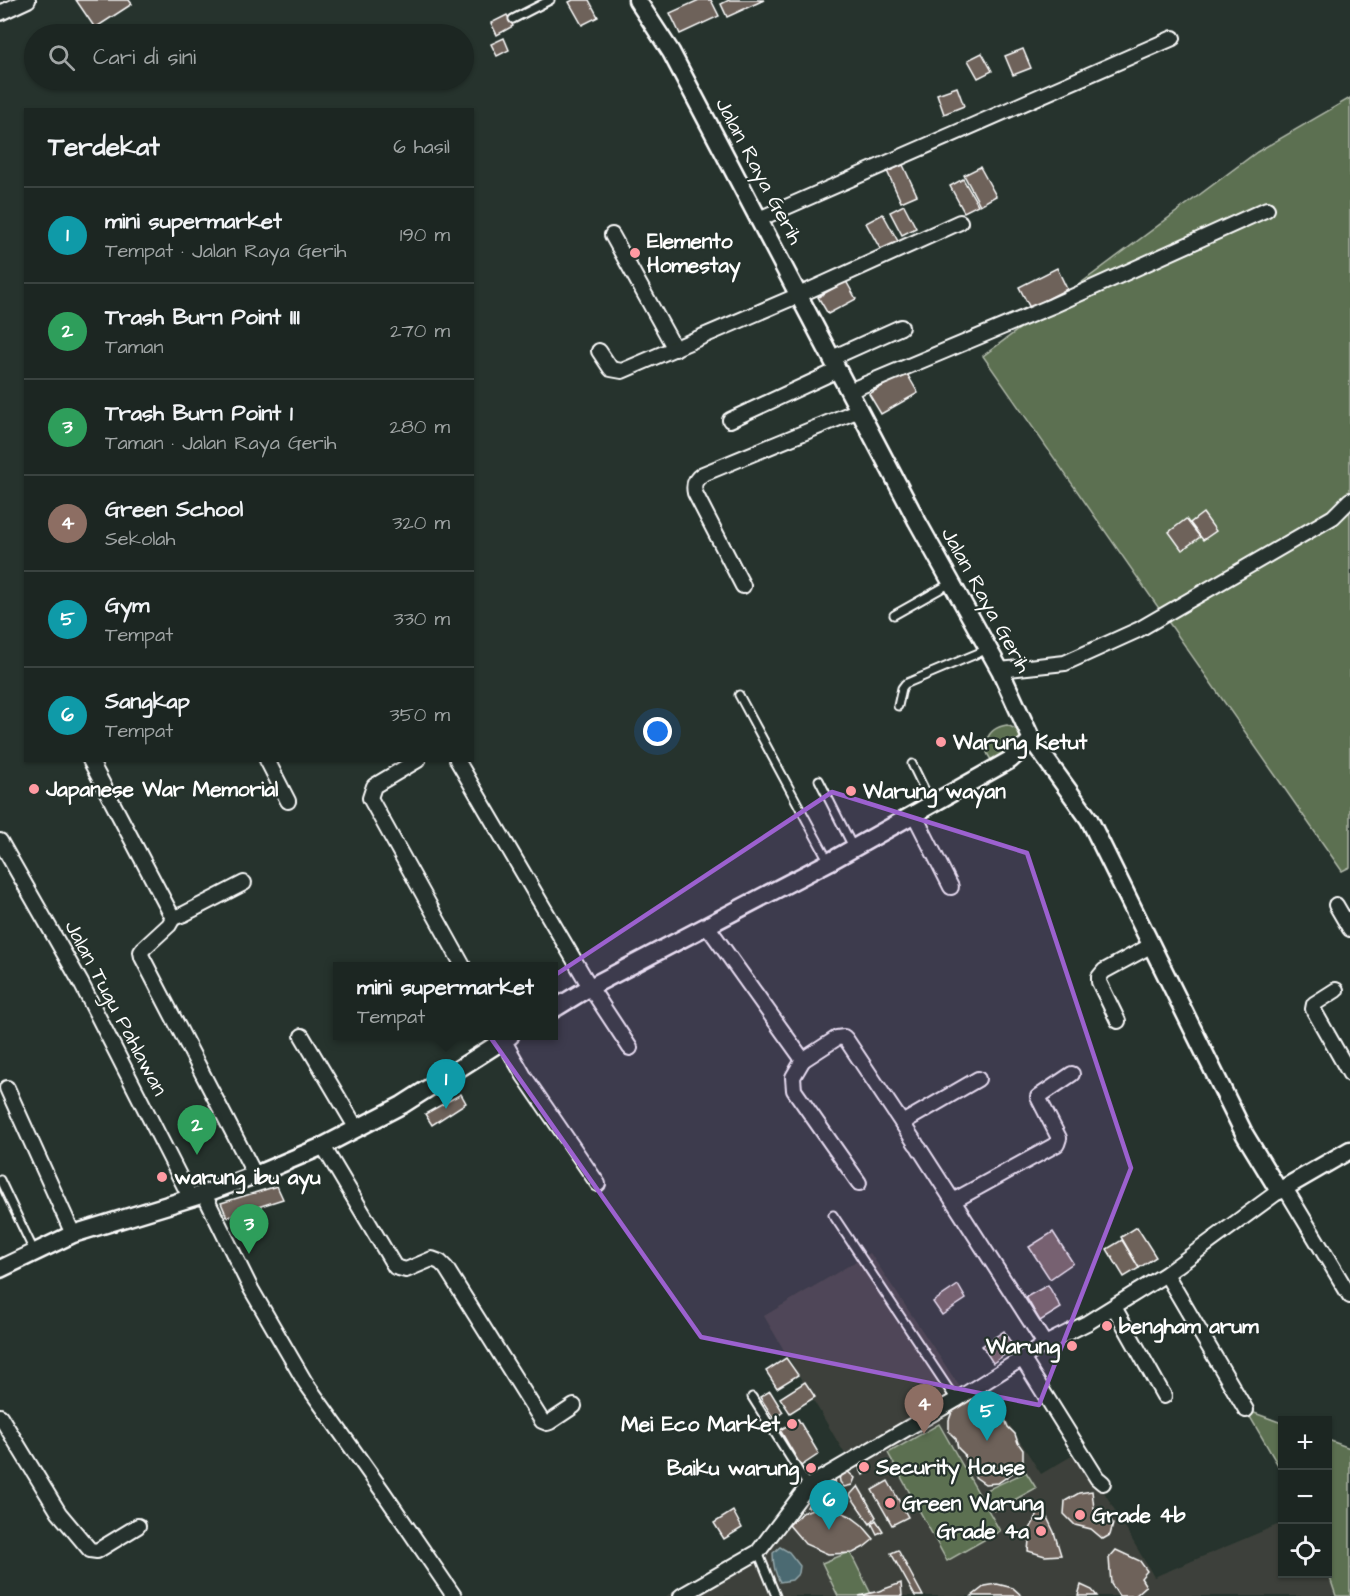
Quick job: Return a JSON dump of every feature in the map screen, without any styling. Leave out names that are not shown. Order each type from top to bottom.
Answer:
[{"type":"street","points":[[0,13],[28,0]]},
{"type":"street","name":"Jalan Raya Gerih","points":[[637,0],[670,52],[951,583],[1000,670],[1032,740],[1089,819],[1245,1135],[1282,1190]]},
{"type":"street","points":[[759,219],[1173,38]]},
{"type":"street","points":[[849,391],[1052,306],[1267,209]]},
{"type":"street","points":[[599,351],[611,369],[622,371],[799,295],[960,222]]},
{"type":"street","points":[[612,235],[675,349]]},
{"type":"street","points":[[730,420],[901,327]]},
{"type":"street","points":[[743,586],[695,494],[693,486],[695,481],[703,474],[859,410]]},
{"type":"street","points":[[1000,670],[1065,663],[1138,630],[1333,517],[1350,500]]},
{"type":"street","points":[[558,1007],[590,987],[708,927],[932,804],[1010,760],[1032,740]]},
{"type":"street","points":[[91,762],[173,918]]},
{"type":"street","points":[[268,762],[288,801]]},
{"type":"street","points":[[415,762],[374,786],[370,798],[461,962]]},
{"type":"street","points":[[458,762],[590,987],[630,1048]]},
{"type":"street","points":[[914,814],[951,887]]},
{"type":"street","name":"Jalan Tugu Pahlawan","points":[[0,841],[81,983],[197,1196],[304,1382],[454,1596]]},
{"type":"street","points":[[244,883],[173,918],[169,925],[141,952],[255,1175]]},
{"type":"street","points":[[1336,904],[1350,929]]},
{"type":"street","points":[[708,927],[803,1060]]},
{"type":"street","points":[[1118,1021],[1099,982],[1099,976],[1152,945]]},
{"type":"street","points":[[1336,990],[1313,1006],[1350,1074]]},
{"type":"street","points":[[302,1036],[357,1129]]},
{"type":"street","points":[[859,1183],[794,1090],[793,1077],[803,1060],[837,1038],[844,1037],[849,1041],[918,1146],[1045,1344]]},
{"type":"street","points":[[0,1269],[73,1234],[197,1196],[255,1175],[323,1146],[402,1105],[500,1040]]},
{"type":"street","points":[[506,1040],[524,1076],[598,1184]]},
{"type":"street","points":[[953,1201],[1057,1144],[1059,1138],[1038,1097],[1072,1074]]},
{"type":"street","points":[[902,1123],[978,1079]]},
{"type":"street","points":[[7,1088],[73,1234]]},
{"type":"street","points":[[323,1146],[395,1267],[406,1270],[432,1259],[440,1262],[446,1268],[542,1421],[550,1422],[574,1406]]},
{"type":"street","points":[[681,1596],[758,1552],[808,1486],[956,1400],[1045,1344],[1114,1307],[1166,1274],[1282,1190],[1350,1150]]},
{"type":"street","points":[[1282,1190],[1350,1296]]},
{"type":"street","points":[[1166,1274],[1246,1410]]},
{"type":"street","points":[[1114,1307],[1164,1396]]},
{"type":"street","points":[[1022,1358],[1097,1478],[1103,1483]]},
{"type":"street","points":[[0,1416],[59,1513],[90,1550],[97,1551],[138,1526]]},
{"type":"lane","points":[[513,19],[550,0]]},
{"type":"lane","points":[[894,615],[951,583]]},
{"type":"lane","points":[[898,706],[904,684],[988,649]]},
{"type":"lane","points":[[739,695],[829,861]]},
{"type":"lane","points":[[912,765],[932,804]]},
{"type":"lane","points":[[819,780],[853,848]]},
{"type":"lane","points":[[0,1180],[34,1252]]},
{"type":"lane","points":[[832,1215],[956,1400]]},
{"type":"lane","points":[[752,1397],[808,1486]]},
{"type":"lane","points":[[758,1552],[776,1596]]},
{"type":"highlighted area","points":[[832,792],[1027,853],[1131,1168],[1039,1405],[701,1337],[481,1024]]},
{"type":"shaded area","points":[[870,1253],[966,1396],[984,1385],[1041,1474],[1080,1451],[1154,1577],[1278,1525],[1278,1578],[1330,1578],[1336,1596],[666,1596],[754,1546],[804,1479],[846,1456],[764,1316]]},
{"type":"green space","points":[[1350,98],[1350,867],[1342,871],[983,356],[1257,152]]},
{"type":"green space","points":[[1007,725],[1020,731],[1026,743],[994,763],[987,751],[987,740],[994,730]]},
{"type":"green space","points":[[1246,1410],[1278,1422],[1278,1465]]},
{"type":"green space","points":[[939,1424],[1000,1531],[947,1561],[888,1453]]},
{"type":"green space","points":[[1332,1441],[1350,1448],[1350,1596],[1336,1596],[1330,1578],[1332,1578]]},
{"type":"green space","points":[[1026,1472],[1036,1488],[994,1511],[984,1491]]},
{"type":"green space","points":[[850,1552],[871,1594],[867,1596],[838,1596],[822,1563]]},
{"type":"water","points":[[780,1547],[789,1552],[800,1566],[799,1573],[792,1580],[780,1582],[777,1576],[773,1553]]},
{"type":"building","points":[[76,0],[129,0],[132,4],[101,24],[92,24]]},
{"type":"building","points":[[589,0],[598,17],[582,25],[569,2]]},
{"type":"building","points":[[699,0],[711,0],[719,16],[680,34],[670,13]]},
{"type":"building","points":[[729,0],[764,0],[727,17],[721,4]]},
{"type":"building","points":[[507,15],[513,26],[497,35],[491,23]]},
{"type":"building","points":[[504,38],[509,50],[497,56],[491,44]]},
{"type":"building","points":[[1023,49],[1031,68],[1013,75],[1005,56]]},
{"type":"building","points":[[982,53],[992,71],[978,78],[968,60]]},
{"type":"building","points":[[957,87],[964,106],[944,114],[937,94]]},
{"type":"building","points":[[903,165],[917,195],[901,202],[887,171]]},
{"type":"building","points":[[980,167],[996,196],[980,205],[964,175]]},
{"type":"building","points":[[963,179],[978,205],[964,212],[950,186]]},
{"type":"building","points":[[904,205],[916,228],[902,235],[890,212]]},
{"type":"building","points":[[883,214],[900,245],[883,254],[866,223]]},
{"type":"building","points":[[1057,268],[1067,289],[1030,308],[1019,287]]},
{"type":"building","points":[[846,281],[856,299],[828,314],[818,297]]},
{"type":"building","points":[[906,372],[918,393],[881,414],[869,394]]},
{"type":"building","points":[[1203,513],[1216,531],[1203,540],[1190,523]]},
{"type":"building","points":[[1186,519],[1200,537],[1182,550],[1169,532]]},
{"type":"building","points":[[461,1094],[466,1103],[432,1125],[425,1114]]},
{"type":"building","points":[[277,1186],[283,1199],[227,1217],[221,1203]]},
{"type":"building","points":[[1137,1227],[1156,1257],[1139,1268],[1121,1237]]},
{"type":"building","points":[[1053,1232],[1073,1263],[1050,1279],[1029,1247]]},
{"type":"building","points":[[1122,1240],[1139,1268],[1124,1277],[1107,1249]]},
{"type":"building","points":[[958,1285],[966,1299],[942,1315],[933,1302]]},
{"type":"building","points":[[1048,1285],[1061,1308],[1040,1321],[1026,1297]]},
{"type":"building","points":[[1004,1331],[1014,1348],[993,1363],[982,1346]]},
{"type":"building","points":[[786,1358],[798,1375],[777,1388],[766,1371]]},
{"type":"building","points":[[805,1382],[815,1397],[790,1413],[780,1398]]},
{"type":"building","points":[[770,1391],[783,1412],[774,1419],[760,1397]]},
{"type":"building","points":[[974,1398],[984,1398],[995,1405],[1023,1450],[1023,1461],[1017,1470],[998,1483],[985,1484],[975,1477],[964,1454],[958,1448],[956,1439],[949,1432],[949,1420],[953,1409]]},
{"type":"building","points":[[798,1419],[819,1454],[801,1466],[780,1430]]},
{"type":"building","name":"Security House","points":[[866,1458],[872,1470],[863,1475],[857,1463]]},
{"type":"building","points":[[847,1471],[855,1478],[852,1485],[844,1487],[839,1475]]},
{"type":"building","points":[[835,1477],[832,1503],[824,1508],[807,1507],[816,1489]]},
{"type":"building","name":"Green Warung","points":[[888,1481],[908,1517],[892,1525],[872,1490]]},
{"type":"building","points":[[858,1486],[876,1517],[870,1524],[850,1495]]},
{"type":"building","name":"Grade 4b","points":[[1092,1491],[1095,1517],[1109,1516],[1113,1524],[1110,1535],[1103,1539],[1091,1529],[1075,1525],[1064,1514],[1065,1501],[1079,1493]]},
{"type":"building","name":"Grade 4a","points":[[1042,1507],[1054,1532],[1061,1555],[1045,1556],[1028,1551],[1030,1529]]},
{"type":"building","points":[[815,1508],[832,1508],[850,1516],[862,1525],[874,1539],[853,1553],[828,1554],[805,1544],[789,1525],[802,1513]]},
{"type":"building","points":[[733,1511],[742,1528],[724,1539],[714,1523]]},
{"type":"building","points":[[876,1520],[883,1531],[877,1534],[872,1524]]},
{"type":"building","points":[[898,1550],[923,1596],[915,1596],[891,1553]]},
{"type":"building","points":[[1116,1550],[1140,1561],[1147,1571],[1141,1578],[1146,1586],[1135,1596],[1119,1596],[1111,1584],[1109,1558]]},
{"type":"building","points":[[901,1583],[902,1596],[859,1596],[879,1591]]},
{"type":"building","points":[[997,1584],[1013,1588],[1022,1596],[972,1596],[985,1586]]},
{"type":"building","points":[[1081,1585],[1092,1590],[1097,1596],[1078,1596]]},
{"type":"place","name":"Elemento Homestay","points":[[635,253]]},
{"type":"place","name":"Warung Ketut","points":[[941,742]]},
{"type":"place","name":"Japanese War Memorial","points":[[34,789]]},
{"type":"place","name":"Warung wayan","points":[[851,791]]},
{"type":"place","name":"mini supermarket","points":[[446,1109]]},
{"type":"place","name":"Trash Burn Point III","points":[[197,1155]]},
{"type":"place","name":"warung ibu ayu","points":[[162,1177]]},
{"type":"place","name":"Trash Burn Point 1","points":[[249,1254]]},
{"type":"place","name":"bengham arum","points":[[1107,1326]]},
{"type":"place","name":"Warung","points":[[1072,1346]]},
{"type":"place","name":"Mei Eco Market","points":[[792,1424]]},
{"type":"place","name":"Green School","points":[[924,1434]]},
{"type":"place","name":"Gym","points":[[987,1441]]},
{"type":"place","name":"Security House","points":[[864,1467]]},
{"type":"place","name":"Baiku warung","points":[[811,1468]]},
{"type":"place","name":"Green Warung","points":[[890,1503]]},
{"type":"place","name":"Grade 4b","points":[[1080,1515]]},
{"type":"place","name":"Sangkap","points":[[829,1530]]},
{"type":"place","name":"Grade 4a","points":[[1041,1531]]}]
